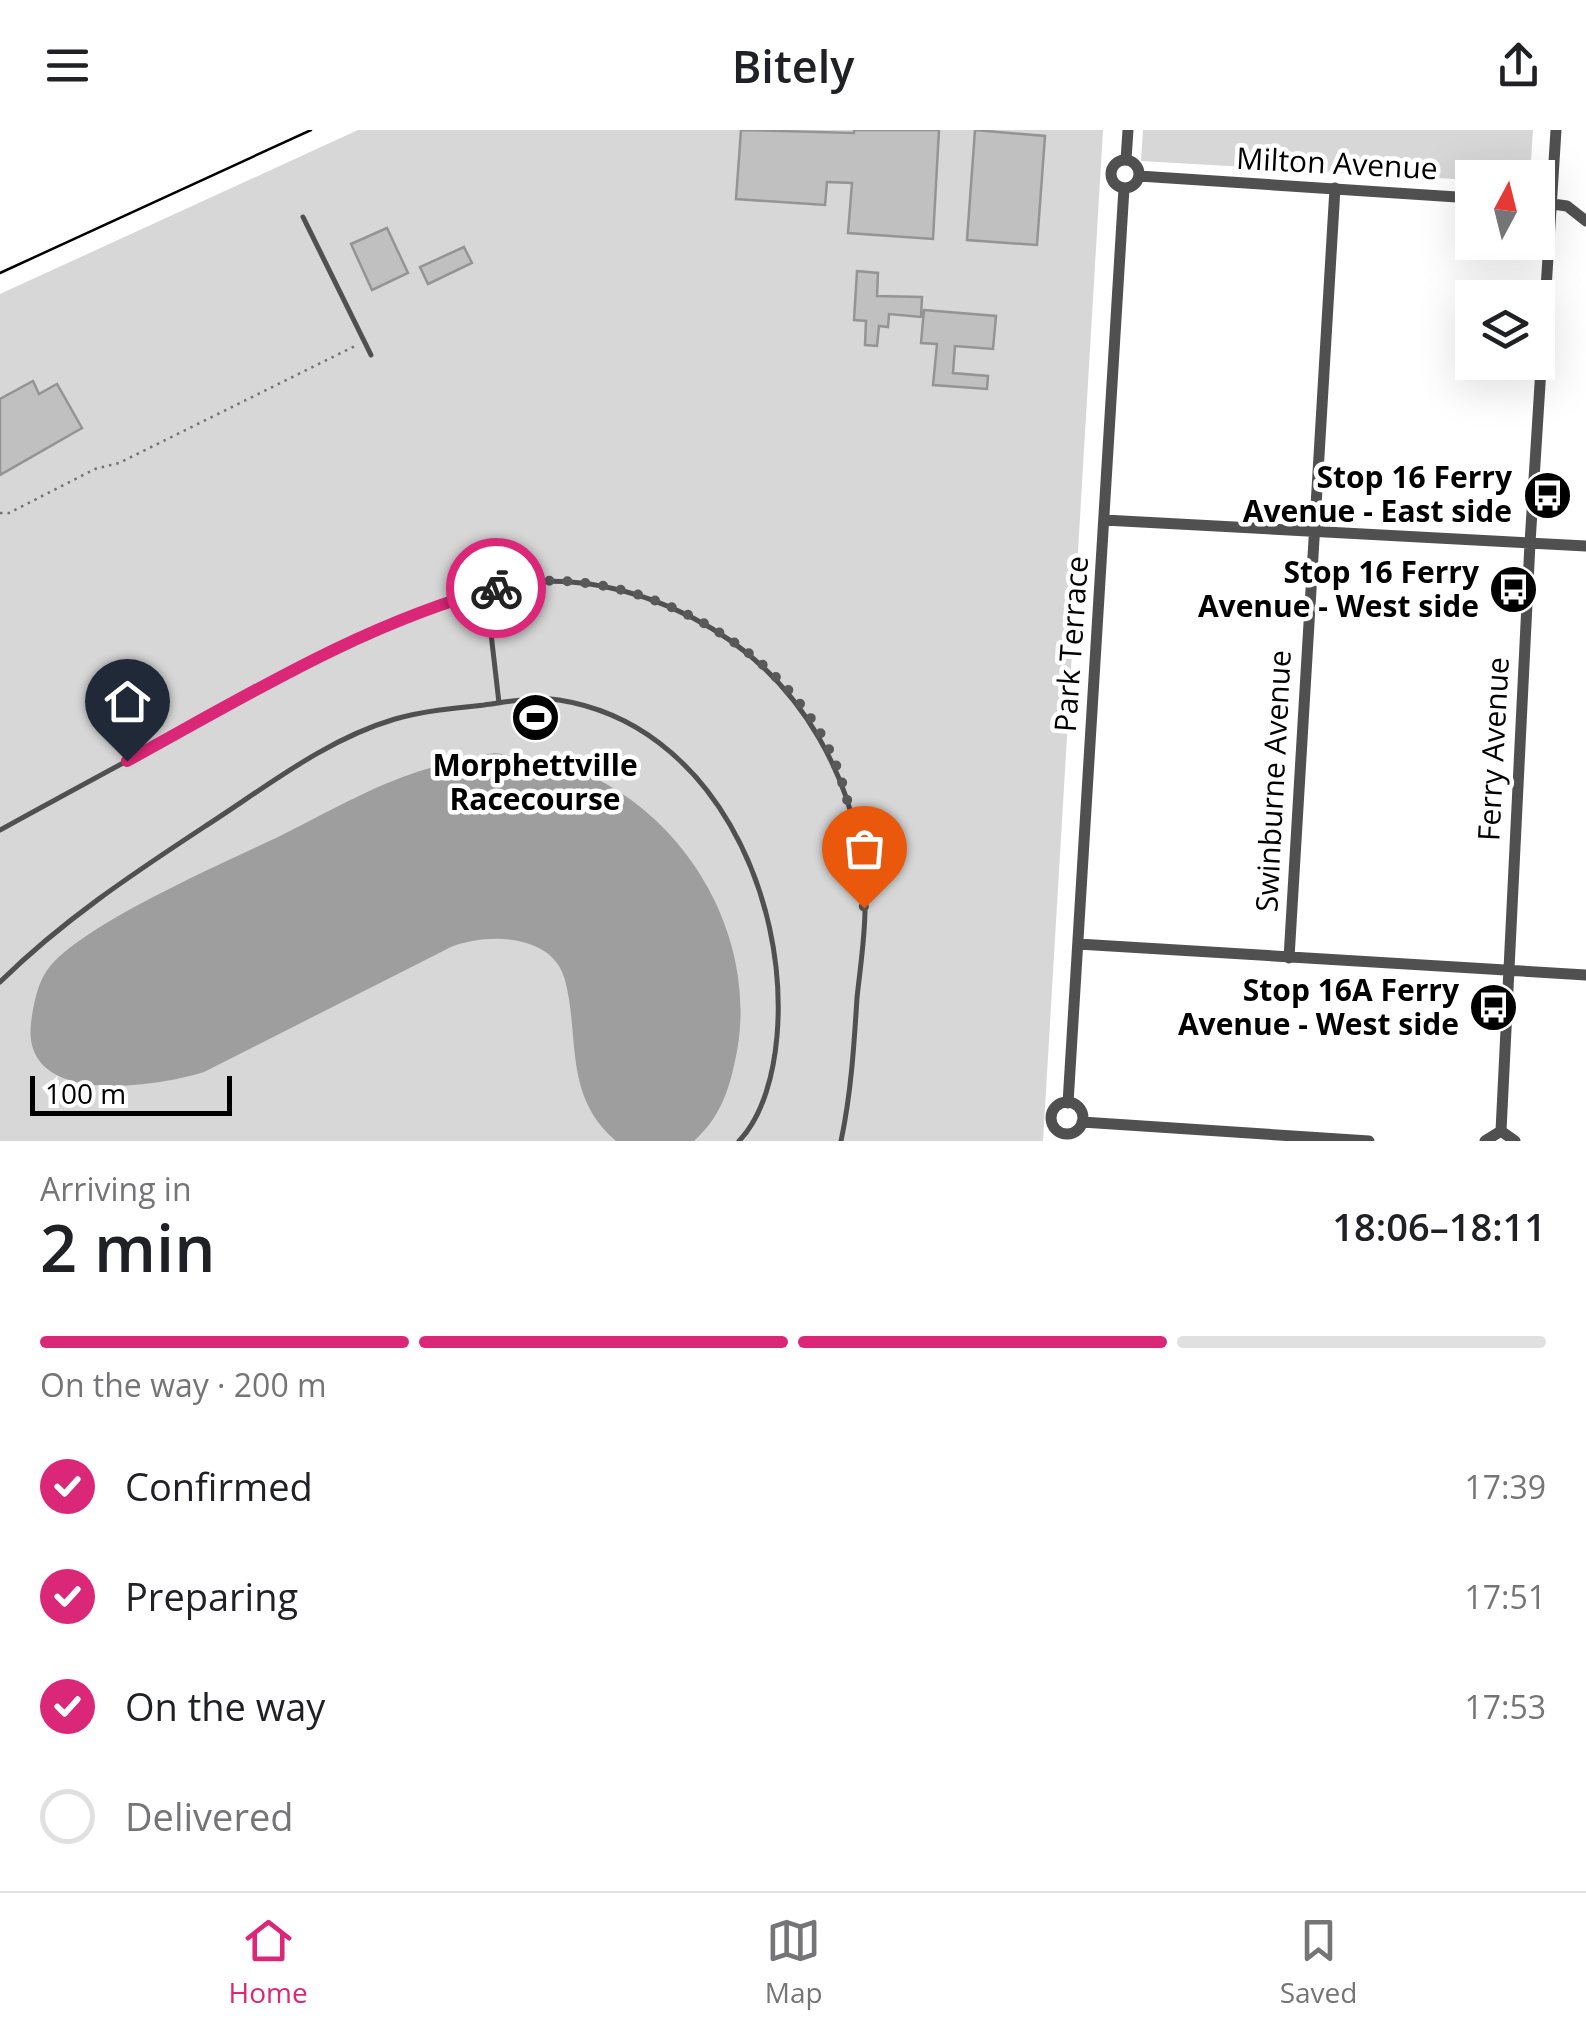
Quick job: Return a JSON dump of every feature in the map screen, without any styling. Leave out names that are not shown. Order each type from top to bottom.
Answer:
[{"type":"street","points":[[1126,160],[1128,130]]},
{"type":"street","name":"Ferry Avenue","points":[[1554,160],[1556,130]]},
{"type":"street","points":[[1126,160],[1134,163],[1140,176],[1135,184],[1124,188],[1115,184],[1111,172],[1118,162],[1126,160]]},
{"type":"street","name":"Milton Avenue","points":[[1140,176],[1455,197]]},
{"type":"street","name":"Park Terrace","points":[[1068,1102],[1124,188]]},
{"type":"street","name":"Swinburne Avenue","points":[[1289,958],[1335,188]]},
{"type":"street","points":[[1555,204],[1568,206],[1586,222]]},
{"type":"street","name":"Ferry Avenue","points":[[1500,1131],[1548,260]]},
{"type":"street","points":[[1104,520],[1586,546]]},
{"type":"street","points":[[1078,944],[1586,976]]},
{"type":"street","points":[[1068,1102],[1080,1110],[1082,1122],[1078,1130],[1065,1137],[1055,1128],[1051,1117],[1058,1105],[1068,1102]]},
{"type":"street","points":[[1082,1122],[1369,1141]]},
{"type":"street","points":[[1485,1141],[1500,1131],[1515,1141]]},
{"type":"lane","points":[[304,218],[371,355]]},
{"type":"lane","points":[[0,830],[341,648],[453,600],[506,585],[586,582],[654,598],[728,636],[777,680],[808,718],[835,763],[857,834],[864,908],[849,1102],[841,1141]]},
{"type":"lane","points":[[486,590],[499,703]]},
{"type":"lane","points":[[0,982],[80,909],[269,781],[393,720],[499,703],[557,699],[610,714],[648,734],[717,804],[742,840],[758,886],[774,956],[779,1016],[775,1057],[762,1102],[739,1141]]},
{"type":"path","points":[[0,513],[10,513],[95,469],[119,463],[364,341]]},
{"type":"shaded area","name":"Morphettville Racecourse","points":[[358,130],[1103,130],[1043,1141],[0,1141],[0,294]]},
{"type":"shaded area","points":[[1143,130],[1533,130],[1531,160],[1455,160],[1455,179],[1141,161]]},
{"type":"shaded area","points":[[494,753],[562,766],[593,777],[624,795],[680,846],[720,912],[739,985],[740,1023],[726,1095],[694,1141],[616,1141],[599,1123],[588,1105],[576,1065],[565,980],[547,953],[517,941],[482,940],[451,947],[204,1072],[182,1078],[126,1086],[69,1080],[47,1069],[34,1050],[31,1023],[43,977],[63,954],[88,935],[155,896],[372,790],[425,769]]},
{"type":"building","points":[[741,130],[939,130],[933,239],[848,233],[852,183],[827,182],[825,205],[736,199]]},
{"type":"building","points":[[975,130],[1045,136],[1037,245],[967,240]]},
{"type":"building","points":[[387,228],[408,273],[372,290],[351,244]]},
{"type":"building","points":[[464,247],[472,263],[428,284],[420,267]]},
{"type":"building","points":[[857,271],[878,273],[877,296],[922,297],[921,317],[889,314],[888,327],[879,326],[877,346],[865,345],[866,321],[854,320]]},
{"type":"building","points":[[924,310],[996,316],[993,349],[955,346],[953,373],[988,376],[987,389],[933,385],[937,344],[921,343]]},
{"type":"building","points":[[33,381],[39,394],[57,384],[82,428],[0,475],[0,399]]},
{"type":"tram line","points":[[0,273],[311,130]]},
{"type":"way so far","points":[[496,588],[586,582],[654,598],[728,636],[777,680],[808,718],[835,763],[857,834],[864,908]]},
{"type":"place","name":"Stop 16 Ferry Avenue - East side","points":[[1547,495]]},
{"type":"place","name":"Stop 16 Ferry Avenue - West side","points":[[1514,590]]},
{"type":"place","name":"Morphettville Racecourse","points":[[535,717]]},
{"type":"place","name":"Stop 16A Ferry Avenue - West side","points":[[1494,1008]]},
{"type":"route","points":[[127,761],[341,648],[453,600],[496,588]]}]
